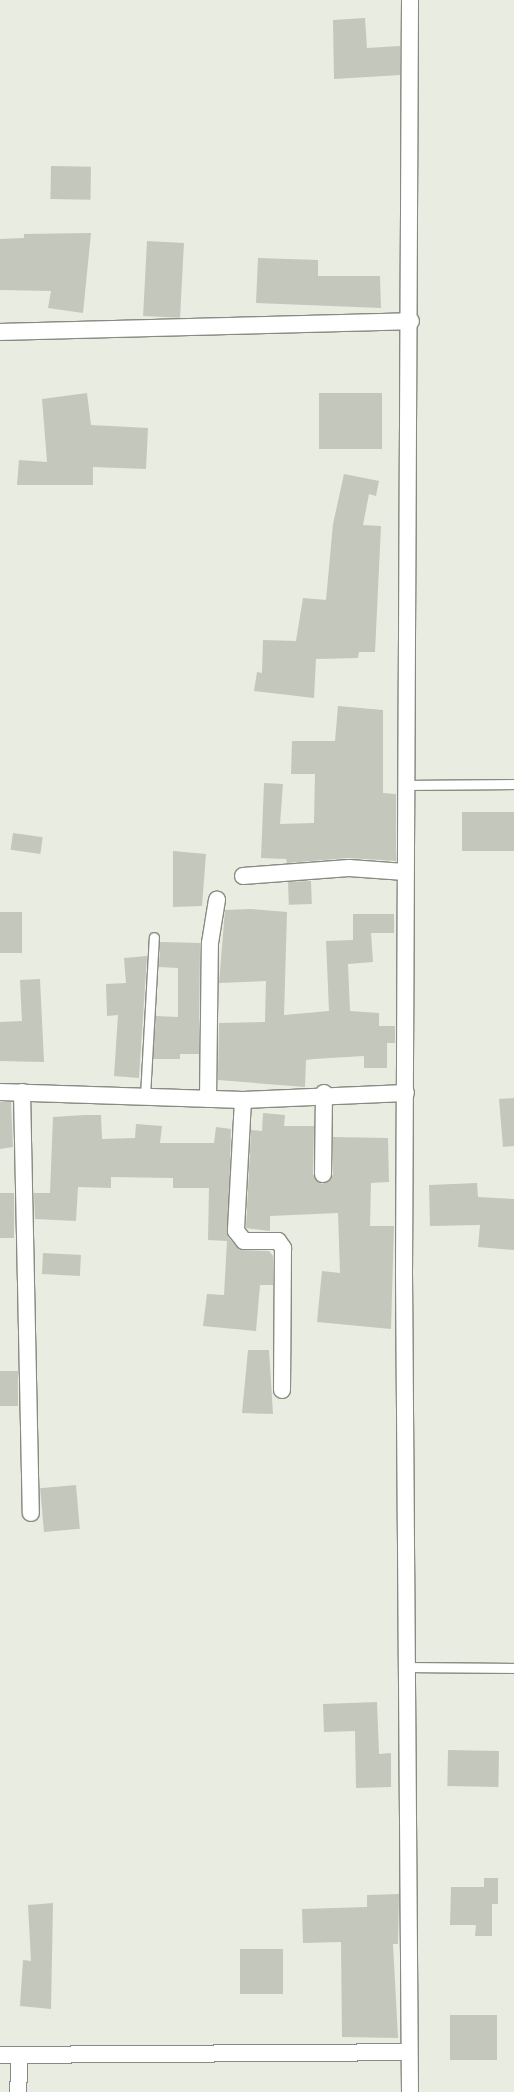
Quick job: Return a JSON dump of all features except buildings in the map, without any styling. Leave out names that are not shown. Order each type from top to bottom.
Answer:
[{"type":"street","points":[[410,0],[411,321],[405,872],[410,2092]]},
{"type":"street","points":[[0,332],[411,321]]},
{"type":"street","points":[[243,876],[349,868],[405,872]]},
{"type":"street","points":[[208,1099],[210,943],[216,900]]},
{"type":"street","points":[[0,1092],[243,1100],[324,1093],[406,1093]]},
{"type":"street","points":[[22,1092],[31,1514]]},
{"type":"street","points":[[323,1174],[324,1093]]},
{"type":"street","points":[[243,1100],[236,1231],[244,1240],[278,1241],[282,1248],[282,1390]]},
{"type":"street","points":[[0,2055],[409,2052]]},
{"type":"street","points":[[18,2092],[20,2055]]},
{"type":"lane","points":[[407,785],[514,784]]},
{"type":"lane","points":[[145,1096],[154,938]]},
{"type":"lane","points":[[408,1667],[514,1668]]}]
